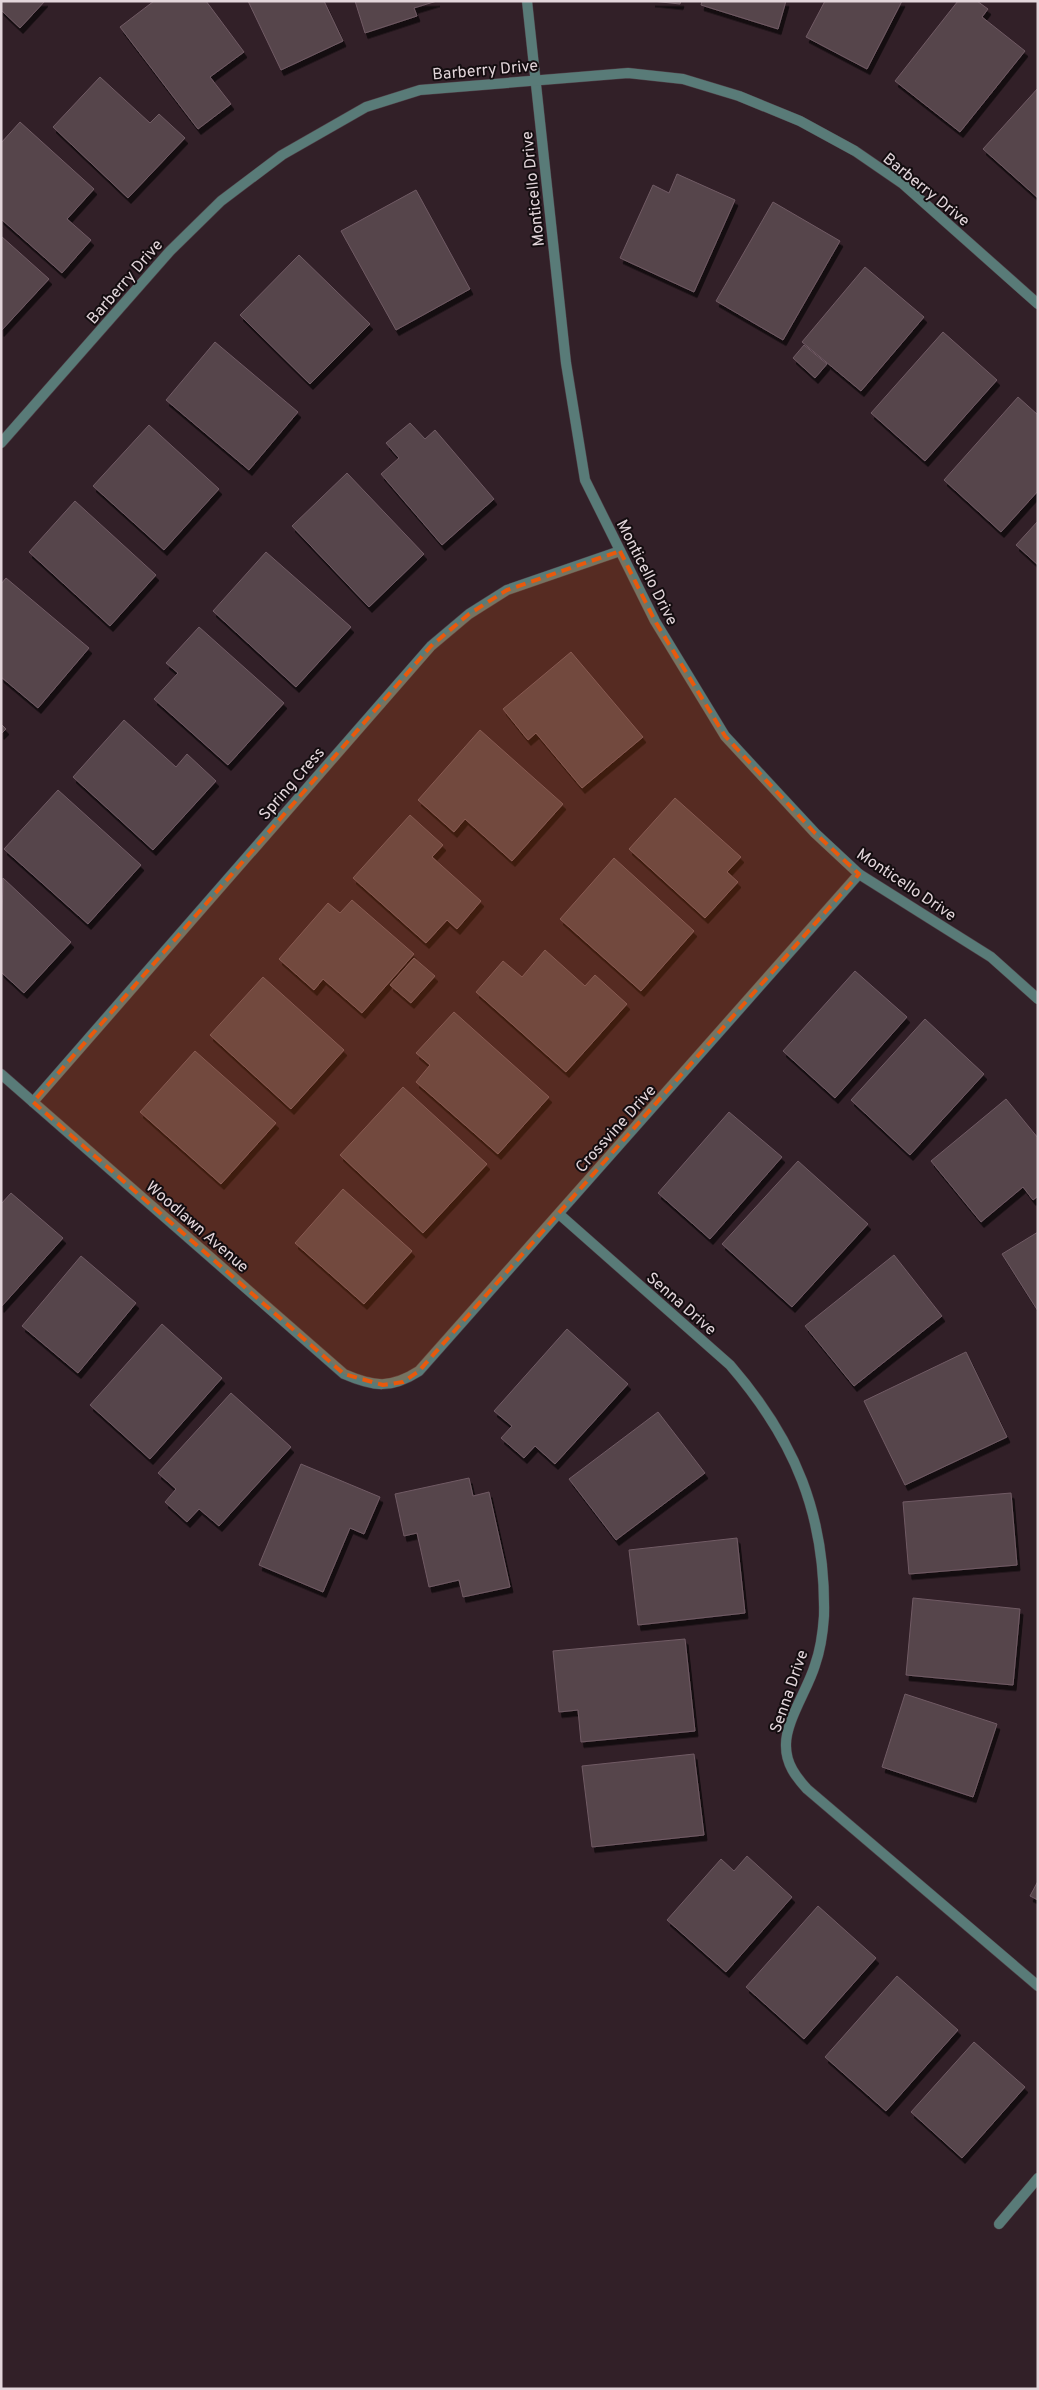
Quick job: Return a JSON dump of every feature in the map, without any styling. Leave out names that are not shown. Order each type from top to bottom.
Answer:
[{"type":"street","name":"Monticello Drive","points":[[527,1],[566,363],[585,480],[654,621],[725,736],[815,833],[860,874],[991,957],[1038,999]]},
{"type":"street","name":"Barberry Drive","points":[[1,443],[170,251],[221,201],[282,155],[366,107],[420,90],[628,73],[683,79],[739,96],[800,121],[855,151],[903,184],[1038,304]]},
{"type":"street","name":"Spring Cress","points":[[33,1102],[431,646],[468,614],[507,590],[620,551]]},
{"type":"street","name":"Crossvine Drive","points":[[383,1386],[403,1382],[419,1372],[860,874]]},
{"type":"street","name":"Woodlawn Avenue","points":[[1,1074],[344,1374],[364,1383],[383,1386]]},
{"type":"street","name":"Senna Drive","points":[[559,1214],[730,1365],[759,1400],[791,1452],[805,1486],[815,1522],[822,1568],[824,1618],[816,1664],[788,1731],[786,1745],[788,1760],[795,1776],[904,1873],[1038,1986]]},
{"type":"street","points":[[999,2224],[1038,2178]]},
{"type":"highlighted area","points":[[620,551],[655,621],[725,736],[815,833],[859,874],[419,1371],[403,1382],[383,1385],[344,1374],[33,1102],[431,646],[469,614],[507,590]]},
{"type":"building","points":[[1,1],[45,1],[20,28],[1,10]]},
{"type":"building","points":[[154,1],[206,1],[244,52],[210,77],[231,104],[198,129],[120,27]]},
{"type":"building","points":[[248,1],[324,1],[343,41],[281,70]]},
{"type":"building","points":[[355,1],[437,1],[414,8],[417,16],[365,33]]},
{"type":"building","points":[[652,1],[681,1],[680,4]]},
{"type":"building","points":[[702,1],[786,1],[778,29],[701,5]]},
{"type":"building","points":[[825,1],[902,1],[867,69],[806,37]]},
{"type":"building","points":[[958,1],[977,1],[988,9],[982,17],[1025,51],[960,132],[895,81]]},
{"type":"building","points":[[100,77],[150,123],[159,114],[185,138],[128,198],[53,127]]},
{"type":"building","points":[[1038,88],[1038,198],[983,149]]},
{"type":"building","points":[[20,122],[94,189],[67,219],[91,240],[62,273],[1,219],[1,143]]},
{"type":"building","points":[[677,174],[735,200],[694,292],[620,258],[653,185],[669,193]]},
{"type":"building","points":[[416,190],[470,289],[396,330],[341,231]]},
{"type":"building","points":[[773,202],[840,241],[783,340],[716,301]]},
{"type":"building","points":[[1,236],[49,279],[1,331]]},
{"type":"building","points":[[299,255],[370,324],[310,384],[240,315]]},
{"type":"building","points":[[865,267],[924,317],[861,391],[802,342]]},
{"type":"building","points":[[943,332],[997,380],[925,461],[871,413]]},
{"type":"building","points":[[215,342],[298,412],[249,470],[166,400]]},
{"type":"building","points":[[804,345],[827,364],[815,378],[793,358]]},
{"type":"building","points":[[1018,397],[1038,415],[1038,491],[1001,532],[944,480]]},
{"type":"building","points":[[410,423],[425,439],[435,430],[494,499],[442,545],[381,474],[399,458],[386,443]]},
{"type":"building","points":[[149,425],[219,489],[164,550],[93,486]]},
{"type":"building","points":[[347,473],[424,554],[369,607],[292,526]]},
{"type":"building","points":[[75,501],[156,575],[110,626],[29,552]]},
{"type":"building","points":[[1038,521],[1038,565],[1016,545]]},
{"type":"building","points":[[266,552],[351,627],[296,687],[213,611]]},
{"type":"building","points":[[6,578],[89,648],[38,708],[1,677],[1,584]]},
{"type":"building","points":[[199,627],[284,703],[228,765],[154,699],[178,673],[166,663]]},
{"type":"building","points":[[571,652],[643,737],[582,788],[536,733],[528,740],[503,709]]},
{"type":"building","points":[[124,720],[176,767],[187,754],[216,781],[153,850],[73,777]]},
{"type":"building","points":[[1,724],[6,729],[1,734]]},
{"type":"building","points":[[480,730],[563,804],[512,861],[465,819],[454,832],[418,800]]},
{"type":"building","points":[[58,790],[141,865],[88,924],[4,849]]},
{"type":"building","points":[[675,798],[741,857],[727,872],[738,882],[705,918],[629,849]]},
{"type":"building","points":[[410,815],[443,845],[432,857],[481,901],[457,929],[447,920],[426,943],[353,878]]},
{"type":"building","points":[[614,858],[694,931],[641,991],[560,919]]},
{"type":"building","points":[[3,878],[71,942],[24,993],[1,972]]},
{"type":"building","points":[[352,900],[414,954],[362,1013],[323,979],[314,990],[279,959],[328,903],[340,913]]},
{"type":"building","points":[[545,950],[585,986],[595,975],[627,1004],[566,1072],[476,992],[503,961],[522,977]]},
{"type":"building","points":[[414,958],[435,976],[411,1003],[390,985]]},
{"type":"building","points":[[855,971],[907,1017],[835,1098],[783,1051]]},
{"type":"building","points":[[263,977],[344,1050],[291,1109],[210,1035]]},
{"type":"building","points":[[454,1012],[549,1097],[498,1154],[416,1082],[430,1065],[416,1053]]},
{"type":"building","points":[[925,1019],[984,1074],[910,1155],[851,1100]]},
{"type":"building","points":[[195,1051],[276,1123],[221,1184],[140,1112]]},
{"type":"building","points":[[403,1087],[487,1164],[423,1233],[340,1155]]},
{"type":"building","points":[[1006,1099],[1038,1138],[1038,1196],[1033,1200],[1023,1187],[981,1222],[931,1161]]},
{"type":"building","points":[[729,1112],[782,1157],[710,1239],[658,1193]]},
{"type":"building","points":[[798,1161],[868,1224],[792,1307],[722,1244]]},
{"type":"building","points":[[343,1189],[412,1251],[364,1304],[295,1243]]},
{"type":"building","points":[[11,1193],[63,1238],[1,1307],[1,1204]]},
{"type":"building","points":[[1038,1232],[1038,1311],[1002,1254]]},
{"type":"building","points":[[894,1255],[942,1316],[854,1386],[805,1326]]},
{"type":"building","points":[[81,1256],[136,1303],[78,1373],[22,1326]]},
{"type":"building","points":[[162,1324],[222,1378],[150,1459],[90,1405]]},
{"type":"building","points":[[567,1329],[628,1384],[555,1464],[535,1446],[524,1458],[501,1438],[512,1426],[494,1411]]},
{"type":"building","points":[[966,1352],[1007,1437],[905,1485],[864,1401]]},
{"type":"building","points":[[231,1393],[291,1447],[219,1526],[199,1509],[187,1522],[165,1502],[176,1489],[158,1473]]},
{"type":"building","points":[[658,1412],[705,1473],[616,1540],[569,1479]]},
{"type":"building","points":[[301,1464],[380,1497],[364,1534],[350,1528],[323,1592],[259,1565]]},
{"type":"building","points":[[469,1478],[473,1496],[489,1492],[510,1587],[463,1597],[459,1580],[429,1587],[417,1533],[404,1536],[395,1494]]},
{"type":"building","points":[[1011,1493],[1017,1565],[909,1574],[903,1502]]},
{"type":"building","points":[[737,1538],[745,1613],[638,1625],[629,1550]]},
{"type":"building","points":[[913,1598],[1020,1609],[1013,1685],[906,1675]]},
{"type":"building","points":[[685,1639],[695,1731],[581,1742],[578,1710],[559,1712],[553,1651]]},
{"type":"building","points":[[905,1694],[997,1724],[973,1797],[882,1767]]},
{"type":"building","points":[[694,1754],[704,1835],[592,1847],[582,1766]]},
{"type":"building","points":[[747,1856],[792,1897],[726,1972],[667,1920],[721,1859],[734,1871]]},
{"type":"building","points":[[1038,1881],[1038,1900],[1030,1896]]},
{"type":"building","points":[[818,1906],[876,1958],[804,2039],[746,1987]]},
{"type":"building","points":[[897,1976],[958,2030],[886,2111],[825,2057]]},
{"type":"building","points":[[974,2042],[1025,2087],[962,2158],[911,2112]]}]
